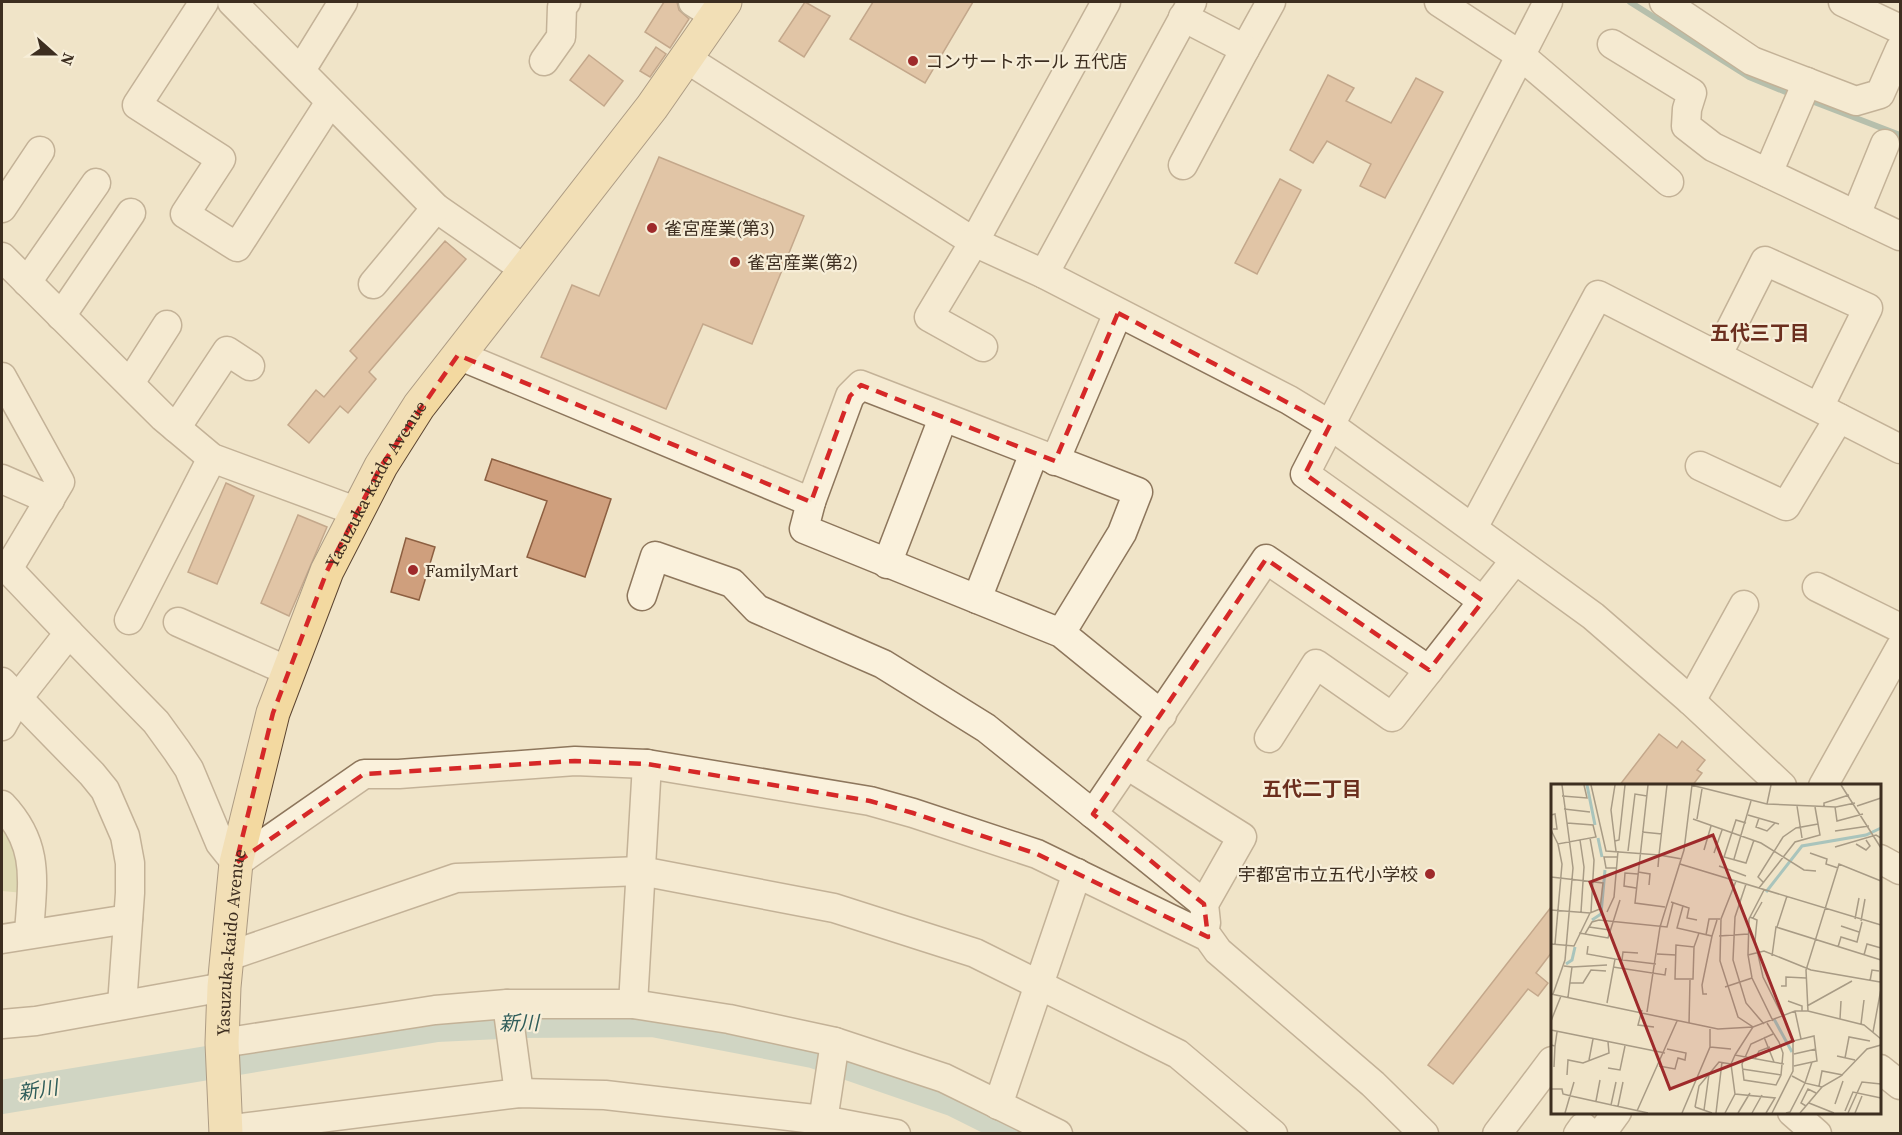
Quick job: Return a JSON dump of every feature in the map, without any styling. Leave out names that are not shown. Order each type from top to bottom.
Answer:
[{"type":"main road","name":"Yasuzuka-kaido Avenue","points":[[226,1132],[223,1055],[225,972],[236,863],[273,712],[327,571],[381,466],[419,406],[652,107],[687,59],[711,6]]},
{"type":"street","points":[[204,2],[137,105],[221,159],[185,214],[237,247],[330,102]]},
{"type":"street","points":[[232,2],[436,208],[524,269]]},
{"type":"street","points":[[301,70],[342,2]]},
{"type":"street","points":[[544,62],[561,37],[562,7],[566,2]]},
{"type":"street","points":[[983,347],[929,317],[974,242],[1106,2]]},
{"type":"street","points":[[1183,165],[1271,2]]},
{"type":"street","points":[[1484,601],[1305,474],[1548,2]]},
{"type":"street","points":[[1664,2],[1752,61],[1856,101],[1880,94],[1900,49]]},
{"type":"street","points":[[1843,2],[1900,29]]},
{"type":"street","points":[[1454,6],[1520,56],[1669,182]]},
{"type":"street","points":[[1044,274],[1187,9],[1245,49]]},
{"type":"street","points":[[1612,44],[1692,93],[1687,109],[1686,126],[1713,147],[1900,236]]},
{"type":"street","points":[[687,59],[974,242],[1044,274],[1289,400],[1330,425],[1593,616],[1691,701],[1774,783]]},
{"type":"street","points":[[1768,173],[1807,82]]},
{"type":"street","points":[[1856,215],[1885,144]]},
{"type":"street","points":[[2,208],[40,151]]},
{"type":"street","points":[[27,282],[96,183]]},
{"type":"street","points":[[373,284],[436,208]]},
{"type":"street","points":[[61,316],[131,213]]},
{"type":"street","points":[[2,257],[176,428],[212,458],[358,512]]},
{"type":"street","points":[[1700,466],[1786,506],[1829,413],[1868,308],[1764,261],[1718,354]]},
{"type":"street","points":[[1473,528],[1599,295],[1900,449]]},
{"type":"street","points":[[977,599],[1044,457],[1118,313]]},
{"type":"street","points":[[130,383],[167,325]]},
{"type":"street","points":[[176,428],[227,351],[250,366]]},
{"type":"street","points":[[458,355],[811,502]]},
{"type":"street","points":[[2,377],[60,482],[5,569],[156,722],[189,769],[220,843],[236,863],[364,774],[399,774],[575,760],[647,764],[870,801],[1037,854],[1208,938],[1218,951],[1373,1084],[1424,1134]]},
{"type":"street","points":[[1061,633],[1122,533],[1138,492],[861,385],[850,396],[811,502],[804,529],[1061,633],[1162,715]]},
{"type":"street","points":[[887,564],[943,418]]},
{"type":"street","points":[[129,620],[212,458]]},
{"type":"street","points":[[2,479],[50,500]]},
{"type":"street","points":[[642,596],[655,556],[732,584],[757,609],[883,664],[987,728],[1204,904]]},
{"type":"street","points":[[1093,814],[1266,559],[1429,670]]},
{"type":"street","points":[[1269,738],[1316,664],[1392,717],[1515,560]]},
{"type":"street","points":[[1817,587],[1900,628]]},
{"type":"street","points":[[1691,701],[1744,605]]},
{"type":"street","points":[[178,622],[288,671]]},
{"type":"street","points":[[2,726],[9,691],[69,633]]},
{"type":"street","points":[[1824,784],[1900,648]]},
{"type":"street","points":[[9,691],[92,774],[105,790],[125,836],[130,873],[122,1005]]},
{"type":"street","points":[[633,1004],[647,764]]},
{"type":"street","points":[[1127,765],[1242,837],[1204,904],[1208,938]]},
{"type":"street","points":[[2,805],[10,813],[24,837],[32,862],[29,934]]},
{"type":"street","points":[[1881,860],[1900,870]]},
{"type":"street","points":[[2,1024],[36,1021],[122,1005],[225,972],[456,879],[641,871],[851,912],[975,953],[1178,1054],[1273,1134]]},
{"type":"street","points":[[998,1105],[1077,873]]},
{"type":"street","points":[[2,939],[128,919]]},
{"type":"street","points":[[223,1055],[435,1010],[509,1016],[633,1004],[729,1019],[833,1054],[944,1078],[1058,1134]]},
{"type":"street","points":[[509,1016],[519,1093]]},
{"type":"street","points":[[822,1127],[833,1054]]},
{"type":"street","points":[[1497,1134],[1551,1062]]},
{"type":"street","points":[[1881,1070],[1900,1085]]},
{"type":"street","points":[[226,1132],[519,1093],[605,1095],[822,1127],[896,1134]]},
{"type":"street","points":[[1601,1134],[1616,1114]]},
{"type":"street","points":[[1793,1114],[1817,1134]]},
{"type":"street","points":[[1578,1134],[1583,1127],[1591,1134]]},
{"type":"highlighted area","points":[[1118,313],[1330,425],[1305,474],[1483,601],[1429,670],[1266,559],[1093,814],[1204,904],[1208,937],[1037,854],[913,813],[870,801],[647,764],[575,761],[364,774],[236,863],[273,713],[327,571],[381,466],[458,355],[811,502],[850,396],[861,385],[1055,461]]},
{"type":"green space","points":[[2,819],[16,846],[24,893],[2,891]]},
{"type":"building","points":[[664,2],[677,2],[679,10],[689,19],[670,48],[645,32]]},
{"type":"building","points":[[805,2],[830,16],[804,57],[779,41]]},
{"type":"building","name":"コンサートホール 五代店","points":[[873,2],[973,2],[925,83],[850,39]]},
{"type":"building","points":[[656,47],[666,54],[650,77],[640,71]]},
{"type":"building","points":[[589,55],[623,81],[604,106],[570,80]]},
{"type":"building","points":[[1328,75],[1354,88],[1346,101],[1391,123],[1416,78],[1443,92],[1385,198],[1360,186],[1371,164],[1327,141],[1313,163],[1290,150]]},
{"type":"building","points":[[659,157],[804,216],[752,344],[703,324],[666,409],[541,357],[572,285],[599,296]]},
{"type":"building","points":[[1280,179],[1301,190],[1257,274],[1235,263]]},
{"type":"building","points":[[445,241],[466,259],[369,372],[376,379],[348,413],[340,406],[309,443],[288,425],[316,390],[324,397],[357,358],[350,351]]},
{"type":"building","points":[[492,459],[611,499],[585,577],[527,557],[547,501],[485,480]]},
{"type":"building","points":[[226,483],[254,496],[217,584],[188,572]]},
{"type":"building","points":[[298,515],[327,527],[289,616],[261,603]]},
{"type":"building","name":"FamilyMart","points":[[406,538],[435,547],[419,600],[391,592]]},
{"type":"building","points":[[1659,734],[1677,748],[1682,741],[1705,760],[1697,770],[1702,773],[1694,784],[1621,784]]},
{"type":"building","points":[[1551,907],[1551,953],[1536,973],[1548,983],[1538,996],[1528,989],[1453,1084],[1428,1065]]},
{"type":"waterway","points":[[1630,2],[1749,77],[1793,95]]},
{"type":"waterway","points":[[1809,100],[1900,135]]},
{"type":"waterway","name":"新川","points":[[2,1097],[437,1025],[520,1021],[653,1020],[813,1051],[955,1100],[1023,1134]]},
{"type":"place","name":"コンサートホール 五代店","points":[[913,61]]},
{"type":"place","name":"雀宮産業(第3)","points":[[652,228]]},
{"type":"place","name":"雀宮産業(第2)","points":[[735,262]]},
{"type":"place","name":"FamilyMart","points":[[413,570]]},
{"type":"place","name":"宇都宮市立五代小学校","points":[[1430,874]]},
{"type":"district","name":"五代三丁目","points":[[1760,333]]},
{"type":"district","name":"五代二丁目","points":[[1312,789]]}]
